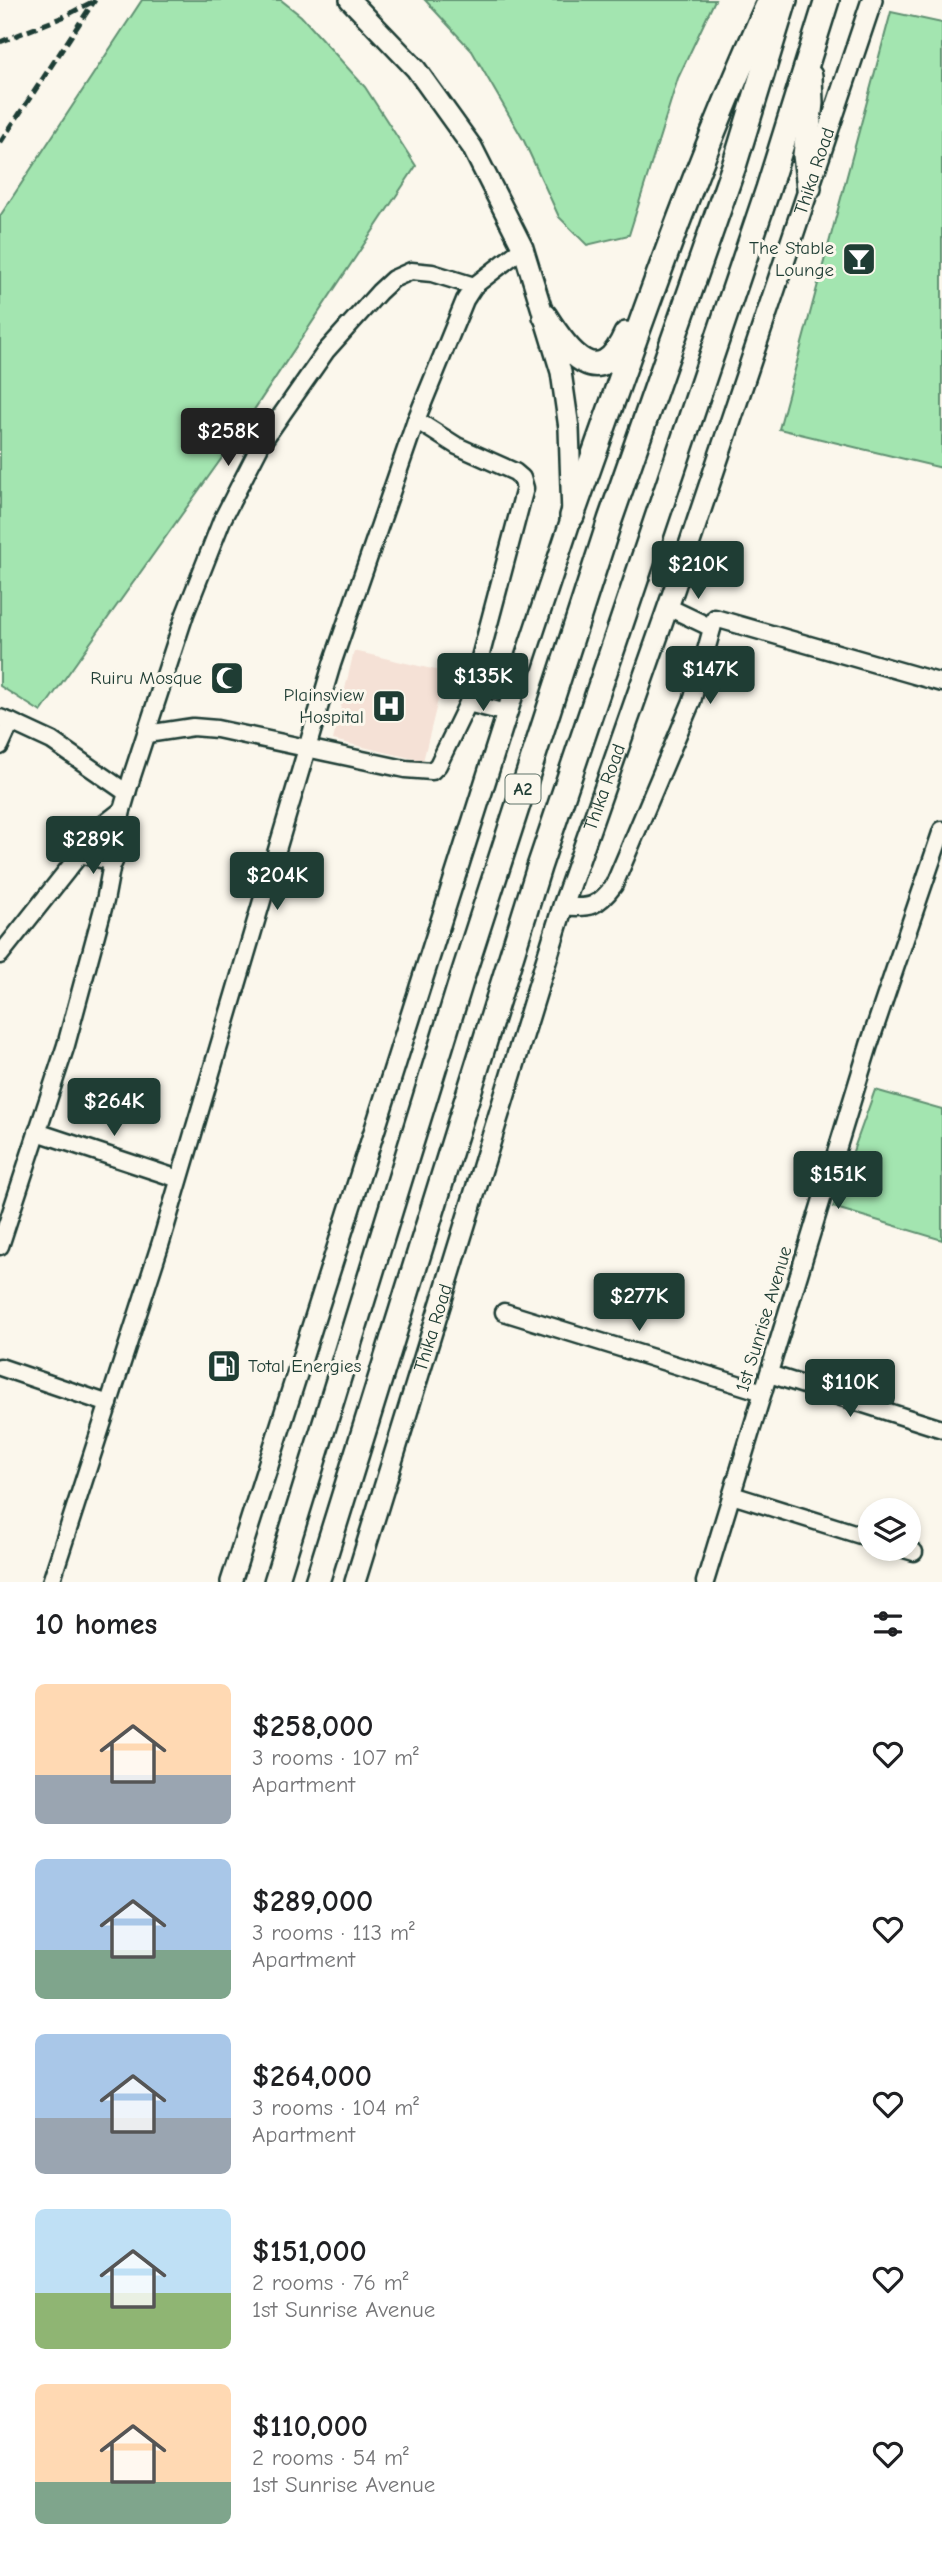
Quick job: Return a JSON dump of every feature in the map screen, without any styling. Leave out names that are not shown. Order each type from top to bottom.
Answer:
[{"type":"highway","points":[[572,516],[675,225],[730,86],[770,0]]},
{"type":"highway","name":"A2","points":[[276,1582],[462,978],[610,520],[735,163],[785,0]]},
{"type":"highway","name":"Thika Road","points":[[317,1582],[538,867],[763,202],[827,0]]},
{"type":"highway","points":[[808,58],[811,103],[805,155],[809,188]]},
{"type":"highway","points":[[545,316],[564,346],[583,361],[600,364],[610,360],[618,352],[675,225]]},
{"type":"main road","points":[[231,1582],[572,516],[569,428],[561,372],[523,248],[472,147],[416,69],[350,0]]},
{"type":"main road","name":"Thika Road","points":[[355,1582],[563,906],[668,607],[872,0]]},
{"type":"street","points":[[51,1582],[179,1179],[332,664],[416,420],[465,300],[474,286],[523,248]]},
{"type":"street","points":[[0,1246],[66,1045],[114,862],[125,802],[185,614],[222,520],[261,444],[326,351],[379,292],[402,274],[423,271],[474,286]]},
{"type":"street","points":[[147,734],[194,727],[216,729],[305,750],[405,769],[432,771],[446,752],[468,702],[526,488],[523,478],[515,472],[457,446],[416,420]]},
{"type":"street","points":[[668,607],[712,628]]},
{"type":"street","points":[[563,906],[585,908],[606,896],[614,885],[692,701],[715,618],[942,683]]},
{"type":"street","points":[[468,702],[507,713]]},
{"type":"street","points":[[0,746],[5,720],[52,741],[125,802]]},
{"type":"street","points":[[0,955],[79,854],[125,802]]},
{"type":"street","name":"1st Sunrise Avenue","points":[[705,1582],[869,1045],[942,830]]},
{"type":"street","points":[[79,854],[114,862]]},
{"type":"street","points":[[37,1132],[179,1179]]},
{"type":"street","points":[[504,1312],[763,1392]]},
{"type":"street","points":[[0,1367],[109,1404]]},
{"type":"street","points":[[769,1374],[942,1429]]},
{"type":"street","points":[[732,1495],[858,1534]]},
{"type":"shaded area","name":"Plainsview Hospital","points":[[354,651],[445,672],[423,761],[333,740]]},
{"type":"green space","points":[[142,0],[281,0],[301,16],[365,87],[416,166],[224,455],[41,712],[0,686],[0,216]]},
{"type":"green space","points":[[425,0],[715,0],[678,78],[629,235],[587,245],[559,217],[524,141],[472,51]]},
{"type":"green space","points":[[891,12],[942,23],[942,468],[779,429]]},
{"type":"green space","points":[[875,1090],[942,1109],[942,1240],[833,1207]]},
{"type":"railway","points":[[0,143],[95,0]]},
{"type":"railway","points":[[0,42],[63,17],[92,2]]},
{"type":"place","name":"The Stable Lounge","points":[[859,259]]},
{"type":"place","name":"Ruiru Mosque","points":[[227,678]]},
{"type":"place","name":"Plainsview Hospital","points":[[389,706]]},
{"type":"place","name":"Total Energies","points":[[224,1366]]}]
